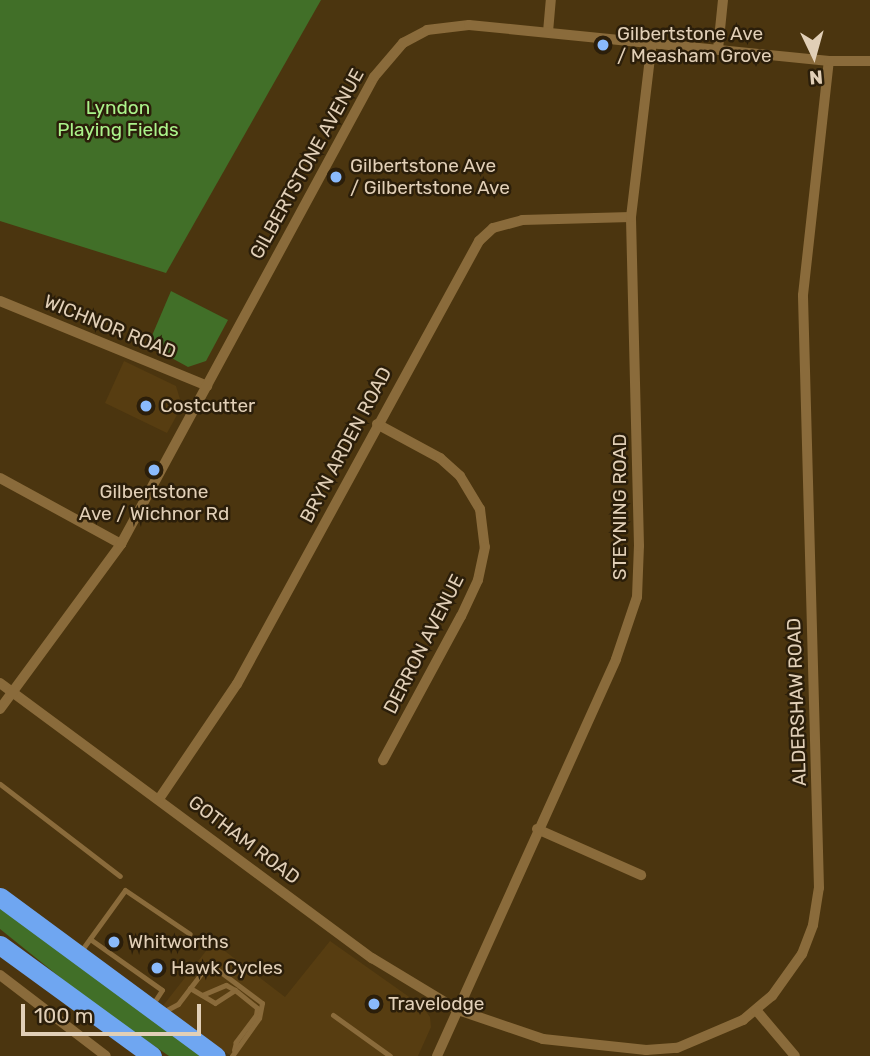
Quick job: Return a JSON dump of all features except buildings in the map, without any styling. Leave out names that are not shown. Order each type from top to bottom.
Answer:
[{"type":"highway","points":[[0,897],[85,946],[156,1010],[227,1055]]},
{"type":"highway","points":[[0,945],[130,1048],[152,1056]]},
{"type":"street","points":[[548,32],[551,0]]},
{"type":"street","points":[[718,48],[723,0]]},
{"type":"street","name":"GILBERTSTONE AVENUE","points":[[0,709],[121,544],[387,58],[403,43],[427,30],[448,25],[718,48],[829,61],[870,61]]},
{"type":"street","name":"STEYNING ROAD","points":[[437,1056],[537,829],[616,659],[637,597],[639,519],[631,217],[652,42]]},
{"type":"street","name":"ALDERSHAW ROAD","points":[[458,1010],[542,1039],[646,1050],[677,1048],[727,1029],[756,1010],[785,982],[802,954],[813,925],[819,888],[803,295],[829,61]]},
{"type":"street","name":"BRYN ARDEN ROAD","points":[[159,799],[237,684],[470,253],[493,228],[522,220],[631,217]]},
{"type":"street","name":"WICHNOR ROAD","points":[[0,301],[207,386]]},
{"type":"street","name":"DERRON AVENUE","points":[[377,424],[440,458],[460,476],[480,509],[485,537],[483,565],[467,604],[383,760]]},
{"type":"street","points":[[0,478],[121,544]]},
{"type":"street","name":"GOTHAM ROAD","points":[[0,683],[372,958],[458,1010]]},
{"type":"street","points":[[537,829],[641,874]]},
{"type":"street","points":[[0,975],[106,1056]]},
{"type":"street","points":[[31,998],[45,978]]},
{"type":"street","points":[[756,1010],[796,1056]]},
{"type":"lane","points":[[0,784],[120,876]]},
{"type":"lane","points":[[85,946],[125,890],[190,934]]},
{"type":"lane","points":[[156,1010],[178,1004],[207,966],[214,967],[262,1003],[259,1018],[227,1055]]},
{"type":"lane","points":[[202,995],[226,985],[257,1008],[256,1015],[227,1055]]},
{"type":"lane","points":[[190,988],[215,1003],[235,990]]},
{"type":"lane","points":[[333,1016],[390,1056]]},
{"type":"shaded area","points":[[124,361],[176,386],[182,406],[167,433],[105,403]]},
{"type":"shaded area","points":[[330,941],[422,1006],[430,1017],[431,1027],[418,1056],[231,1056],[162,1007],[213,942],[285,997]]},
{"type":"green space","name":"Lyndon Playing Fields","points":[[0,0],[321,0],[166,273],[0,221]]},
{"type":"green space","points":[[171,291],[228,320],[206,361],[188,367],[148,345]]},
{"type":"green space","points":[[0,907],[204,1056],[169,1056],[92,1003],[0,929]]},
{"type":"place","name":"Gilbertstone Ave / Measham Grove","points":[[603,45]]},
{"type":"place","name":"Gilbertstone Ave / Gilbertstone Ave","points":[[336,177]]},
{"type":"place","name":"Costcutter","points":[[146,406]]},
{"type":"place","name":"Gilbertstone Ave / Wichnor Rd","points":[[154,470]]},
{"type":"place","name":"Whitworths","points":[[114,942]]},
{"type":"place","name":"Hawk Cycles","points":[[157,968]]},
{"type":"place","name":"Travelodge","points":[[374,1004]]}]
